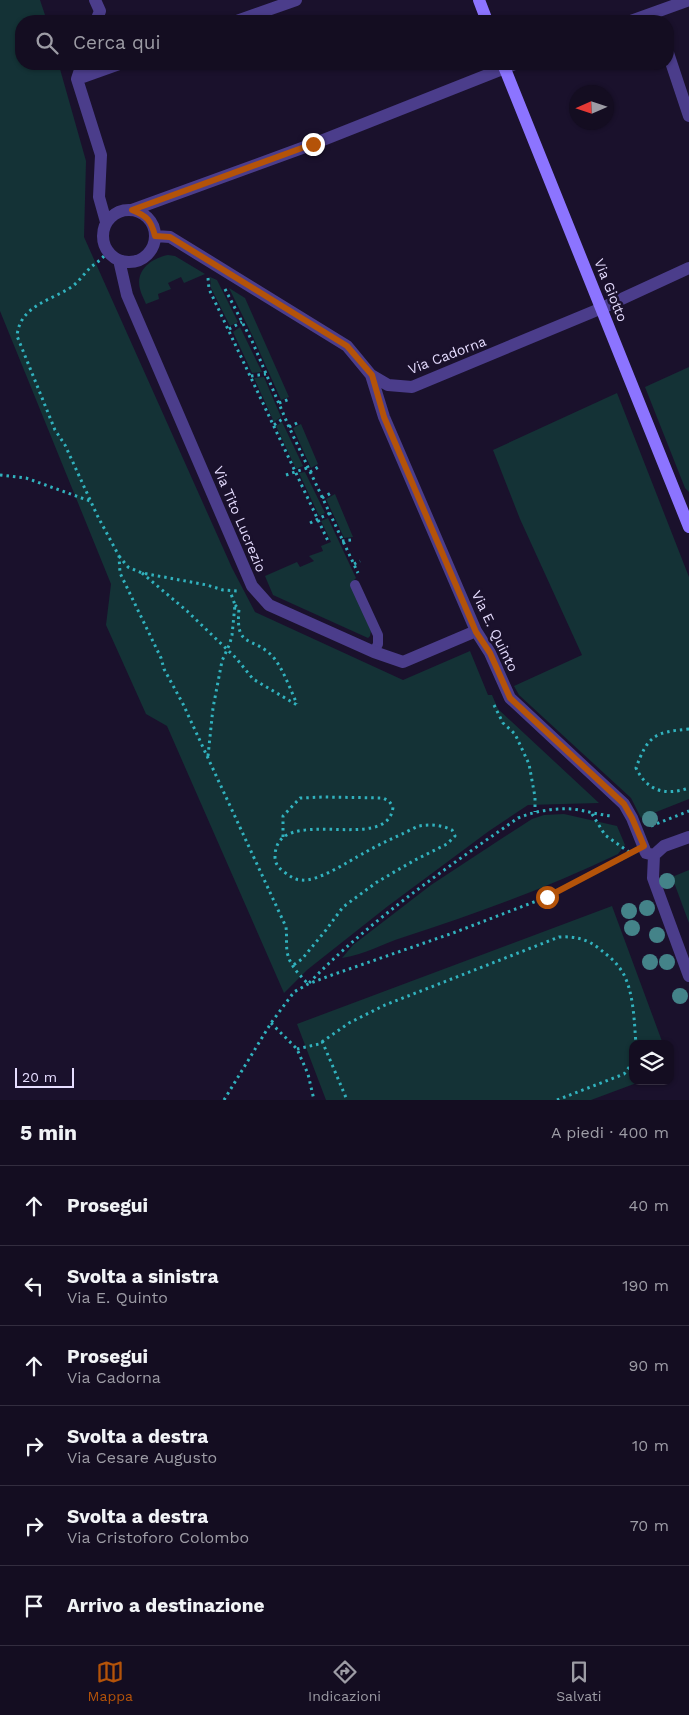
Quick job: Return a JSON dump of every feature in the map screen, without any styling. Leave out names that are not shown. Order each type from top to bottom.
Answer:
[{"type":"street","points":[[95,0],[100,11],[98,15]]},
{"type":"street","points":[[254,15],[296,0]]},
{"type":"street","points":[[479,0],[485,15]]},
{"type":"street","points":[[660,15],[689,0]]},
{"type":"street","points":[[80,70],[77,79],[101,155],[99,197],[106,222],[102,237],[107,251],[118,260],[131,262],[143,258],[152,248],[155,236],[152,224],[148,219],[143,214],[132,210]]},
{"type":"street","points":[[77,79],[102,70]]},
{"type":"street","points":[[106,222],[117,212],[132,210],[313,144],[496,70]]},
{"type":"street","name":"Via Giotto","points":[[510,70],[602,308],[686,510],[689,527]]},
{"type":"street","points":[[674,70],[689,116]]},
{"type":"street","name":"Via Cadorna","points":[[155,236],[170,237],[347,346],[372,375],[388,384],[412,387],[602,308],[689,268]]},
{"type":"street","name":"Via Tito Lucrezio","points":[[118,260],[126,295],[252,586],[269,605],[374,652],[403,662],[476,632]]},
{"type":"street","name":"Via E. Quinto","points":[[372,375],[384,417],[476,632],[490,653],[510,698],[624,804],[638,831],[646,853],[654,855]]},
{"type":"street","points":[[689,837],[664,846],[654,855],[653,878],[689,976]]},
{"type":"lane","points":[[358,582],[378,635],[378,644],[374,652]]},
{"type":"path","points":[[107,251],[103,258],[90,268],[74,285],[34,306],[23,316],[18,326],[17,336],[52,422],[118,556],[128,567],[142,573],[230,591],[243,591],[252,586]]},
{"type":"path","points":[[216,265],[222,285],[242,322],[307,468],[354,564],[358,582]]},
{"type":"path","points":[[216,265],[208,274],[209,289],[328,541]]},
{"type":"path","points":[[229,330],[242,322]]},
{"type":"path","points":[[251,376],[266,374]]},
{"type":"path","points":[[279,403],[290,399]]},
{"type":"path","points":[[274,425],[284,418]]},
{"type":"path","points":[[289,428],[299,422]]},
{"type":"path","points":[[310,472],[320,466]]},
{"type":"path","points":[[286,475],[307,468]]},
{"type":"path","points":[[0,476],[26,478],[91,501]]},
{"type":"path","points":[[322,498],[331,493]]},
{"type":"path","points":[[310,523],[330,514]]},
{"type":"path","points":[[342,541],[351,540]]},
{"type":"path","points":[[118,556],[120,573],[161,658],[164,669],[208,757],[286,927],[288,938],[286,949],[292,966],[308,984]]},
{"type":"path","points":[[354,564],[360,561]]},
{"type":"path","points":[[142,573],[187,611],[236,658],[253,679],[297,705],[281,669],[273,658],[246,640],[240,633],[238,623],[239,609],[235,605],[230,591]]},
{"type":"path","points":[[208,757],[213,708],[222,661],[232,635],[235,605]]},
{"type":"path","points":[[492,699],[503,723],[515,734],[529,764],[535,797],[534,812]]},
{"type":"path","points":[[689,729],[670,731],[655,736],[643,749],[636,768],[642,780],[655,789],[673,793],[689,788]]},
{"type":"path","points":[[283,836],[303,829],[357,829],[376,826],[386,821],[393,814],[394,807],[383,798],[300,798],[283,816],[283,836],[276,846],[275,859],[279,868],[294,879],[303,881],[324,874],[377,845],[418,826],[444,826],[452,830],[455,836],[447,844],[377,882],[343,907],[302,959],[292,966]]},
{"type":"path","points":[[308,984],[362,932],[518,818],[534,812],[574,809],[592,814],[618,816],[611,810]]},
{"type":"path","points":[[635,863],[625,835],[689,811]]},
{"type":"path","points":[[592,814],[605,835],[632,854]]},
{"type":"path","points":[[224,1100],[271,1023],[294,992],[308,984],[453,933],[547,897],[644,846]]},
{"type":"path","points":[[297,1049],[318,1044],[350,1023],[385,1005],[559,937],[573,936],[595,945],[619,966],[627,982],[633,1006],[636,1040]]},
{"type":"path","points":[[271,1023],[297,1049],[308,1074],[314,1100]]},
{"type":"path","points":[[322,1041],[348,1100]]},
{"type":"path","points":[[557,1100],[624,1074],[629,1067]]},
{"type":"green space","points":[[0,0],[40,0],[45,15],[15,15],[15,70],[60,70],[86,161],[84,237],[232,568],[255,612],[403,680],[470,651],[488,695],[492,695],[498,709],[599,803],[528,805],[489,831],[388,906],[307,970],[284,993],[167,726],[146,714],[106,625],[111,584],[0,311]]},
{"type":"green space","points":[[168,255],[175,256],[205,274],[184,283],[181,277],[168,283],[171,289],[158,294],[159,299],[146,304],[140,291],[139,282],[142,271],[151,262]]},
{"type":"green space","points":[[210,277],[217,280],[238,322],[230,326],[211,288]]},
{"type":"green space","points":[[229,288],[245,298],[289,397],[281,400]]},
{"type":"green space","points":[[240,327],[262,372],[252,373],[233,332]]},
{"type":"green space","points":[[689,367],[689,492],[685,488],[645,387]]},
{"type":"green space","points":[[264,377],[281,417],[274,422],[254,378]]},
{"type":"green space","points":[[617,393],[689,577],[689,799],[641,818],[631,798],[519,695],[514,686],[582,655],[520,519],[493,450]]},
{"type":"green space","points":[[282,422],[303,466],[296,469],[276,426]]},
{"type":"green space","points":[[301,424],[318,464],[311,468],[293,428]]},
{"type":"green space","points":[[305,472],[325,513],[319,516],[299,473]]},
{"type":"green space","points":[[335,494],[353,537],[344,538],[326,499]]},
{"type":"green space","points":[[328,518],[356,578],[351,583],[371,631],[368,638],[273,595],[265,576],[297,562],[300,567],[314,561],[309,556],[323,551],[321,546],[331,542],[321,521]]},
{"type":"green space","points":[[564,814],[617,826],[625,845],[618,854],[539,889],[367,951],[342,958],[353,945],[431,885],[504,837],[532,819],[544,815]]},
{"type":"green space","points":[[689,870],[689,923],[672,877]]},
{"type":"green space","points":[[612,906],[662,1040],[629,1040],[629,1085],[631,1085],[591,1100],[326,1100],[297,1024]]},
{"type":"route","points":[[313,144],[132,210],[143,214],[152,224],[155,236],[170,237],[347,346],[372,375],[384,417],[476,632],[490,653],[510,698],[624,804],[644,846],[547,897]]}]
